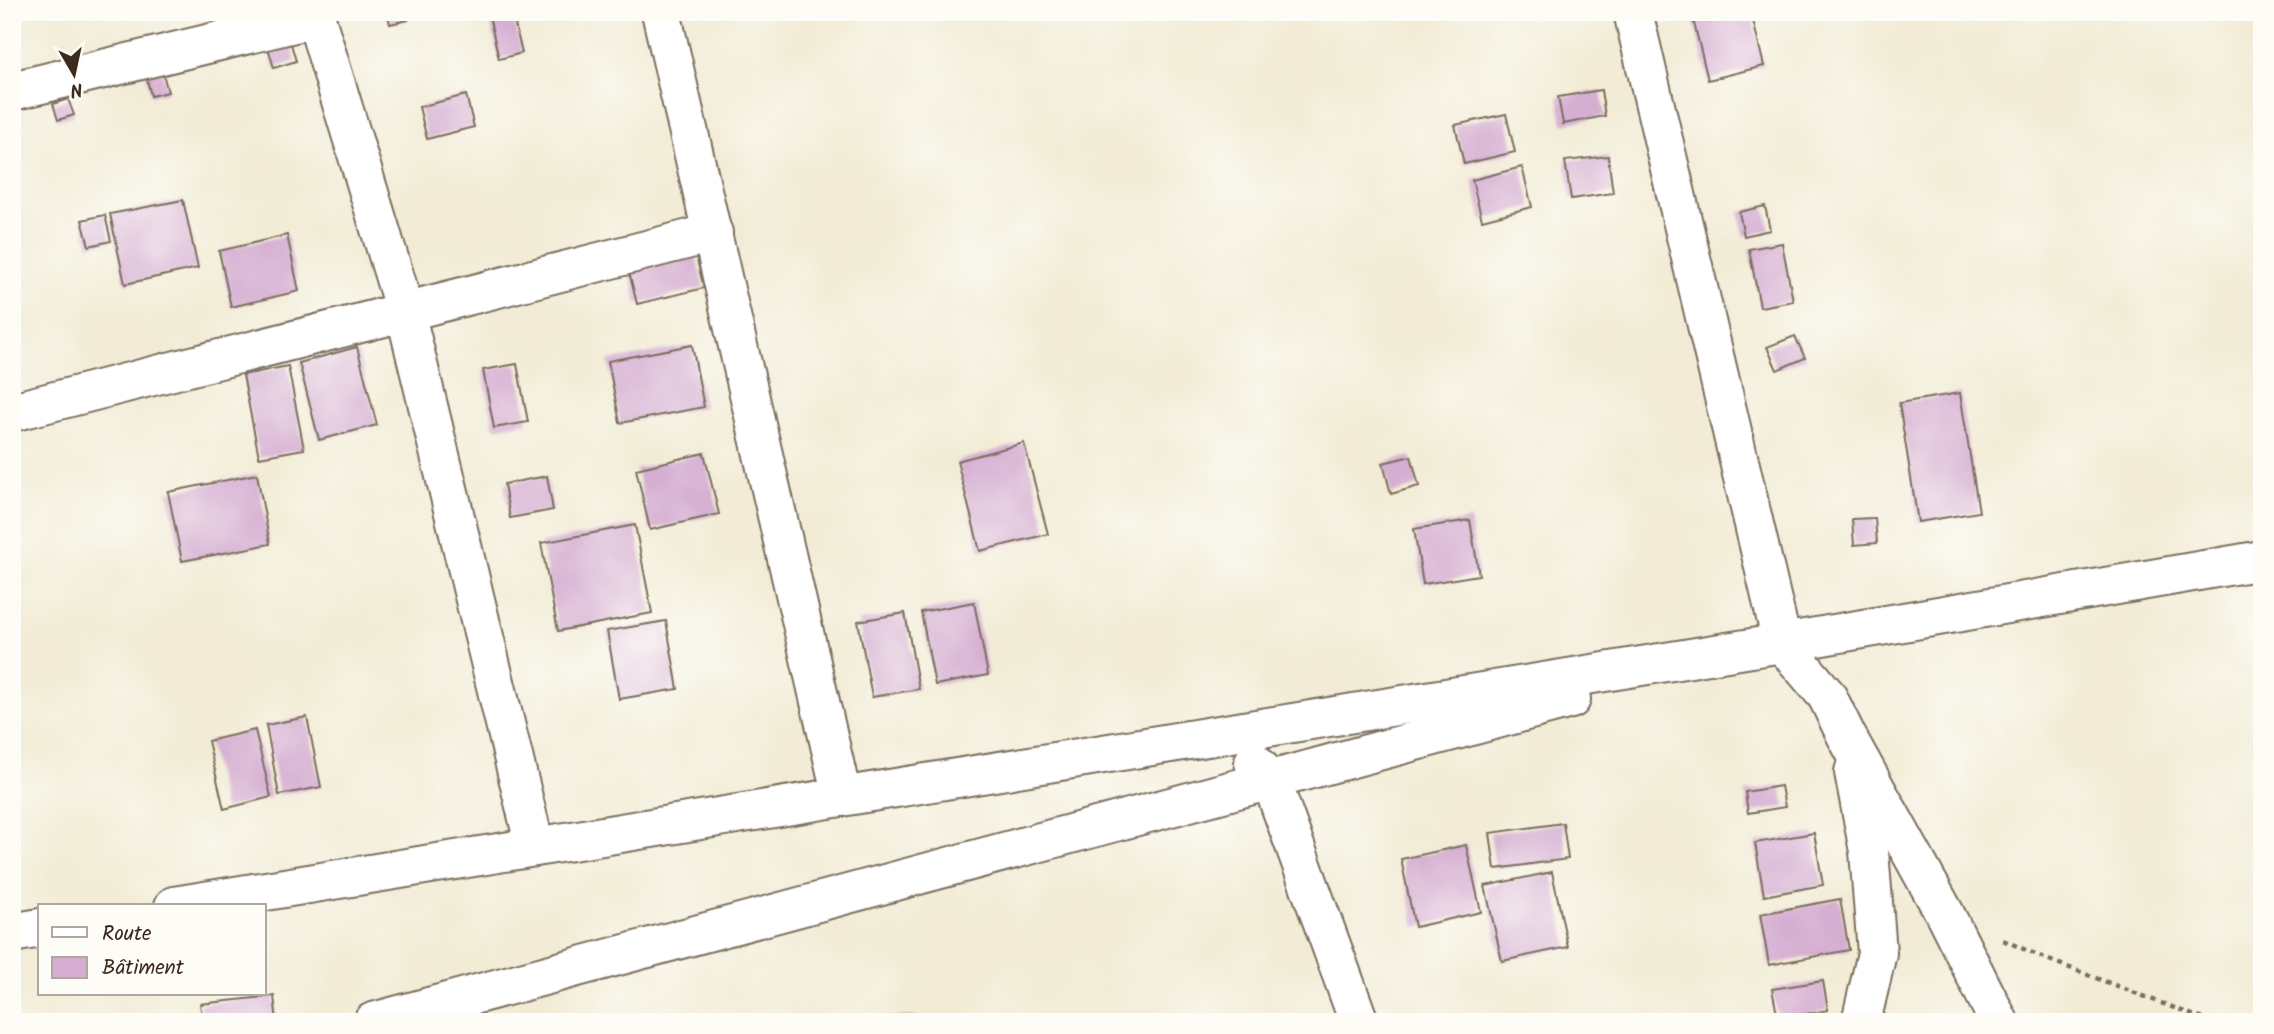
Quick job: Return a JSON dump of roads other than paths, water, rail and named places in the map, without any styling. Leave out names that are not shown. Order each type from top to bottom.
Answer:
[{"type":"street","points":[[661,12],[842,797]]},
{"type":"street","points":[[1633,12],[1782,642],[1827,696],[1945,914],[1999,1022]]},
{"type":"street","points":[[12,92],[314,15],[405,311],[535,847]]},
{"type":"street","points":[[12,412],[713,233]]},
{"type":"street","points":[[186,904],[1228,734],[2262,560]]},
{"type":"street","points":[[373,1022],[1782,642]]},
{"type":"street","points":[[1228,734],[1271,780],[1359,1022]]},
{"type":"street","points":[[1847,737],[1869,851],[1877,953],[1861,1022]]},
{"type":"street","points":[[12,933],[38,928]]}]
